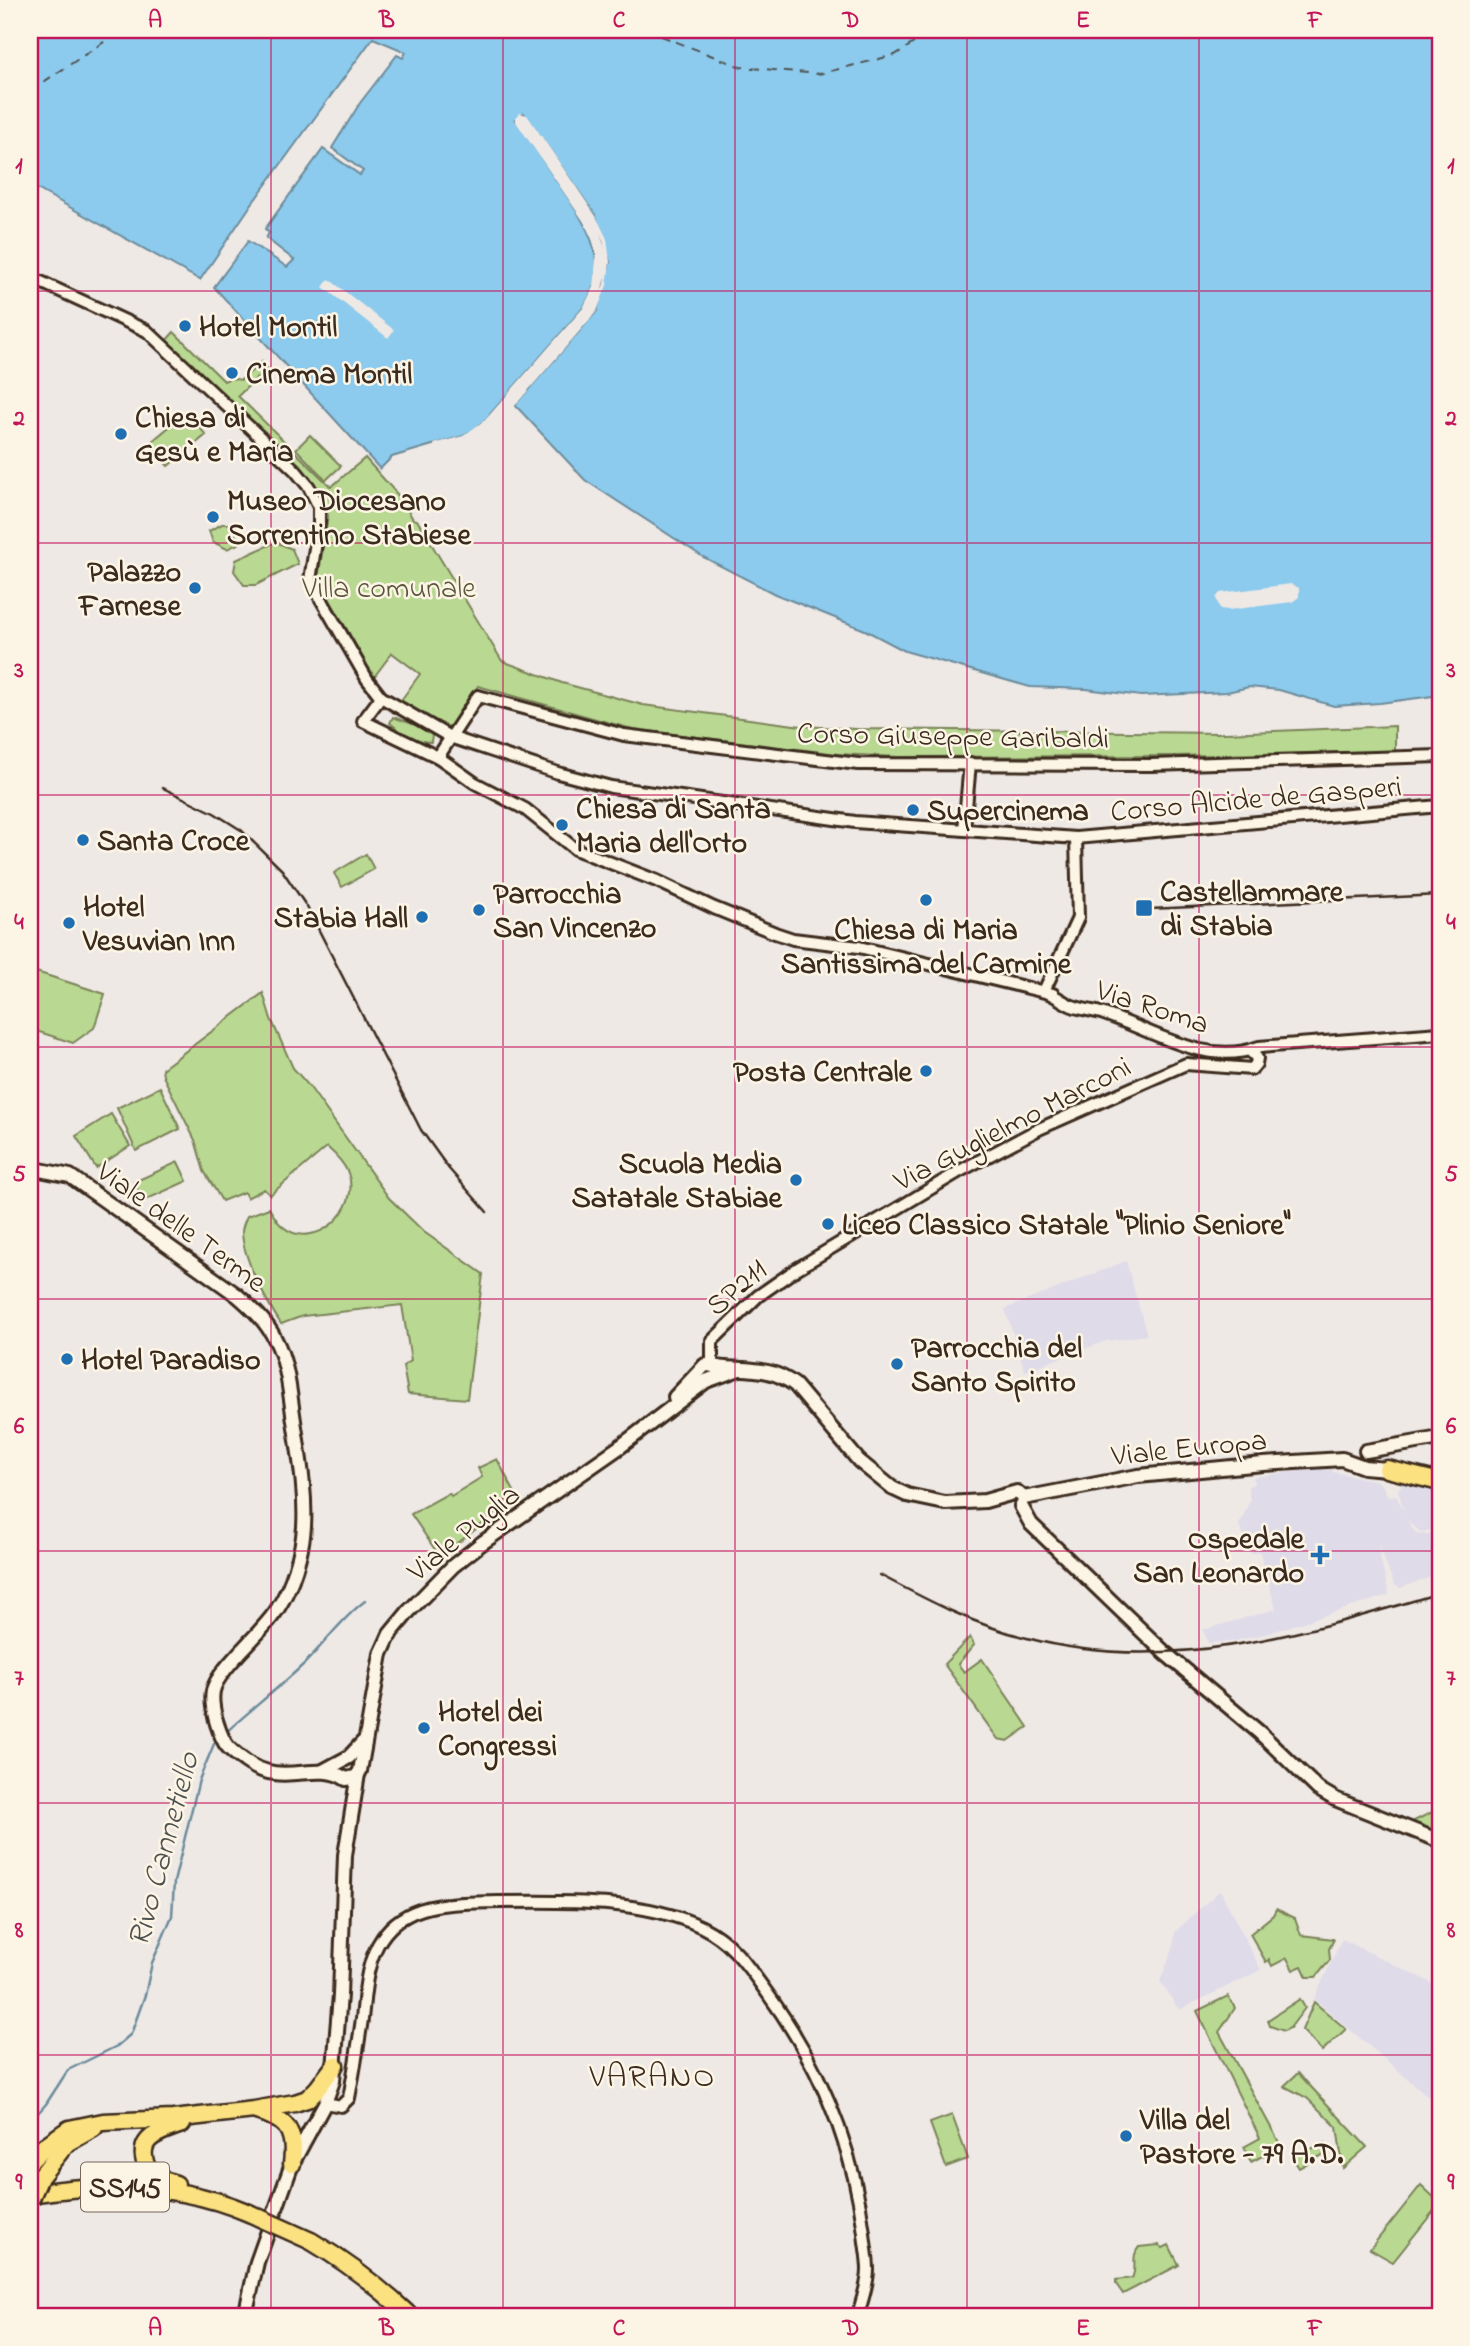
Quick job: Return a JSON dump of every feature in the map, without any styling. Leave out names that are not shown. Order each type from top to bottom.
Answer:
[{"type":"highway","points":[[1387,1469],[1440,1482]]},
{"type":"highway","points":[[30,2161],[46,2145],[69,2129],[103,2122],[209,2115],[295,2103],[307,2099],[335,2065]]},
{"type":"highway","points":[[254,2110],[284,2123],[292,2136],[292,2164]]},
{"type":"highway","points":[[209,2115],[155,2133],[145,2145],[144,2161],[151,2176],[201,2189],[220,2200]]},
{"type":"highway","points":[[30,2200],[40,2177],[66,2144],[92,2129],[150,2120]]},
{"type":"highway","name":"SS145","points":[[30,2194],[85,2187],[122,2186],[176,2191],[220,2200],[311,2241],[359,2271],[410,2316]]},
{"type":"main road","name":"Viale delle Terme","points":[[30,1168],[70,1176],[237,1295],[259,1315],[275,1339],[288,1378],[304,1493],[304,1530],[293,1574],[279,1607],[258,1635],[220,1675],[213,1691],[217,1722],[226,1744],[251,1766],[288,1775],[323,1770],[352,1774]]},
{"type":"main road","name":"Viale Europa","points":[[709,1373],[738,1369],[767,1370],[787,1378],[867,1469],[906,1495],[945,1503],[1016,1501],[1138,1476],[1368,1457]]},
{"type":"main road","name":"Viale Puglia","points":[[352,1774],[363,1742],[381,1654],[390,1634],[409,1611],[453,1566],[648,1425],[709,1373]]},
{"type":"main road","points":[[1368,1457],[1440,1438]]},
{"type":"main road","points":[[1368,1457],[1387,1469]]},
{"type":"main road","points":[[1016,1501],[1031,1524],[1165,1653],[1260,1732],[1318,1789],[1335,1800],[1440,1841]]},
{"type":"main road","points":[[352,1774],[338,1768],[363,1742]]},
{"type":"main road","points":[[245,2316],[257,2262],[292,2164],[325,2103],[333,2081],[345,1855],[355,1797],[352,1774],[358,1761],[345,1759],[323,1770]]},
{"type":"street","points":[[30,277],[147,331],[295,470],[309,487],[319,507],[310,580],[367,679],[381,697]]},
{"type":"street","name":"Corso Giuseppe Garibaldi","points":[[450,737],[478,696],[635,736],[858,764],[1165,765],[1440,756]]},
{"type":"street","name":"Corso Alcide de Gasperi","points":[[381,697],[450,737],[558,773],[611,787],[844,821],[1076,838],[1440,806]]},
{"type":"street","name":"Via Roma","points":[[381,697],[363,721],[438,757],[475,783],[525,809],[575,849],[793,939],[859,947],[1049,992],[1070,1005],[1103,1014],[1189,1048],[1214,1052],[1440,1033]]},
{"type":"street","points":[[438,757],[450,737]]},
{"type":"street","points":[[964,830],[970,763]]},
{"type":"street","points":[[1049,992],[1078,918],[1076,838]]},
{"type":"street","points":[[1186,1064],[1189,1048]]},
{"type":"street","points":[[1246,1051],[1255,1055],[1256,1064],[1249,1070],[1243,1069],[1238,1061],[1246,1051]]},
{"type":"street","points":[[1214,1052],[1210,1057],[1210,1063],[1214,1067]]},
{"type":"street","name":"Via Guglielmo Marconi","points":[[814,1258],[960,1171],[1039,1129],[1186,1064],[1243,1069]]},
{"type":"street","name":"SP211","points":[[709,1373],[712,1341],[758,1296],[814,1258]]},
{"type":"street","points":[[325,2103],[341,2106],[349,2098],[368,1974],[374,1952],[382,1937],[408,1914],[427,1907],[463,1903],[548,1902],[649,1910],[701,1927],[741,1955],[792,2026],[827,2095],[846,2149],[860,2202],[868,2270],[858,2316]]},
{"type":"shaded area","points":[[1126,1261],[1147,1335],[1106,1341],[1025,1371],[1005,1309]]},
{"type":"shaded area","name":"Ospedale San Leonardo","points":[[1331,1467],[1333,1472],[1378,1481],[1388,1497],[1396,1495],[1404,1512],[1398,1490],[1405,1480],[1440,1489],[1440,1529],[1420,1532],[1407,1520],[1416,1533],[1427,1534],[1440,1530],[1440,1574],[1400,1588],[1394,1585],[1379,1545],[1389,1595],[1269,1633],[1230,1642],[1208,1643],[1203,1630],[1276,1609],[1260,1552],[1251,1554],[1239,1525],[1250,1501],[1248,1486],[1254,1484],[1253,1477]]},
{"type":"shaded area","points":[[1220,1890],[1261,1970],[1179,2010],[1160,1981],[1173,1948],[1175,1932]]},
{"type":"shaded area","points":[[1342,1939],[1440,1987],[1440,2077],[1429,2097],[1314,1999]]},
{"type":"green space","name":"Villa comunale","points":[[174,332],[224,381],[230,378],[241,380],[262,362],[267,368],[238,396],[331,487],[365,458],[398,495],[413,519],[417,520],[502,661],[562,683],[643,705],[802,726],[857,729],[1225,733],[1395,726],[1395,751],[1172,756],[899,757],[838,754],[632,729],[478,686],[451,728],[399,703],[420,674],[392,653],[374,677],[318,579],[328,516],[325,503],[314,487],[164,343]]},
{"type":"green space","points":[[187,412],[206,435],[168,466],[150,443]]},
{"type":"green space","points":[[310,435],[341,466],[326,480],[296,449]]},
{"type":"green space","points":[[222,524],[229,524],[240,543],[227,549],[213,542],[209,531]]},
{"type":"green space","points":[[276,542],[292,549],[298,564],[256,585],[244,585],[234,571],[236,560]]},
{"type":"green space","points":[[393,717],[421,727],[432,735],[431,742],[414,739],[404,733],[390,723]]},
{"type":"green space","points":[[366,854],[374,869],[342,887],[334,873]]},
{"type":"green space","points":[[30,970],[105,994],[94,1028],[73,1043],[30,1029]]},
{"type":"green space","points":[[263,993],[271,1019],[293,1068],[309,1086],[389,1198],[424,1232],[483,1274],[467,1399],[408,1394],[403,1366],[411,1361],[402,1305],[303,1316],[281,1324],[262,1292],[243,1243],[242,1230],[247,1216],[269,1208],[280,1224],[295,1233],[308,1235],[321,1231],[342,1213],[350,1187],[348,1173],[342,1162],[327,1147],[270,1195],[264,1189],[247,1198],[244,1192],[222,1201],[204,1171],[195,1140],[162,1069]]},
{"type":"green space","points":[[160,1087],[180,1129],[136,1151],[117,1108]]},
{"type":"green space","points":[[111,1114],[130,1146],[96,1168],[76,1136]]},
{"type":"green space","points":[[178,1162],[187,1181],[143,1201],[134,1182]]},
{"type":"green space","points":[[497,1459],[517,1497],[440,1557],[411,1514],[449,1493],[451,1496],[482,1477],[478,1468]]},
{"type":"green space","points":[[970,1637],[974,1645],[958,1664],[964,1672],[982,1659],[1028,1727],[1008,1741],[998,1739],[944,1664]]},
{"type":"green space","points":[[1440,1808],[1440,1839],[1406,1825]]},
{"type":"green space","points":[[1276,1909],[1295,1918],[1301,1935],[1334,1939],[1329,1949],[1330,1960],[1316,1977],[1307,1977],[1302,1966],[1293,1970],[1287,1958],[1272,1966],[1269,1960],[1266,1962],[1250,1934],[1273,1915]]},
{"type":"green space","points":[[1228,1996],[1235,2008],[1219,2032],[1281,2146],[1251,2162],[1244,2147],[1260,2138],[1197,2011]]},
{"type":"green space","points":[[1300,1999],[1305,2008],[1290,2028],[1284,2031],[1270,2026],[1268,2020]]},
{"type":"green space","points":[[1314,2002],[1346,2029],[1322,2051],[1302,2030]]},
{"type":"green space","points":[[1298,2073],[1367,2147],[1343,2168],[1337,2127],[1307,2098],[1284,2086]]},
{"type":"green space","points":[[952,2115],[968,2159],[946,2167],[930,2123]]},
{"type":"green space","points":[[1325,2143],[1328,2152],[1299,2168],[1292,2157]]},
{"type":"green space","points":[[1421,2185],[1440,2203],[1393,2262],[1370,2249]]},
{"type":"green space","points":[[1159,2245],[1163,2248],[1169,2245],[1179,2265],[1123,2294],[1116,2280],[1132,2278],[1136,2251],[1139,2247]]},
{"type":"water","points":[[30,30],[1440,30],[1440,695],[1334,706],[1279,690],[1249,687],[1227,692],[1141,696],[1086,689],[1030,687],[905,651],[865,630],[775,594],[703,557],[585,480],[515,405],[597,311],[610,262],[596,216],[524,113],[515,119],[586,227],[596,258],[592,290],[583,308],[486,419],[473,430],[463,436],[392,457],[380,469],[214,287],[248,241],[287,267],[294,260],[266,238],[269,233],[265,229],[323,149],[360,175],[363,171],[332,148],[360,103],[397,55],[403,58],[406,52],[373,38],[251,205],[200,280],[30,185]]},
{"type":"pier","points":[[520,113],[527,115],[596,216],[607,239],[610,262],[607,285],[597,311],[513,408],[512,403],[594,309],[604,284],[607,262],[603,240],[593,218],[525,117],[521,116],[519,121],[587,220],[599,253],[598,287],[586,310],[488,421],[465,439],[435,448],[434,444],[463,436],[486,419],[583,308],[594,286],[596,253],[593,241],[584,222],[516,122]]},
{"type":"pier","points":[[329,279],[394,330],[388,338],[323,287]]},
{"type":"pier","points":[[1291,584],[1299,588],[1299,597],[1292,602],[1228,610],[1220,609],[1216,598],[1220,593]]},
{"type":"waterway","name":"Rivo Cannetiello","points":[[224,1734],[305,1663],[365,1601]]},
{"type":"waterway","name":"Rivo Cannetiello","points":[[30,2122],[46,2104],[68,2070],[117,2046],[131,2034],[145,1995],[152,1963],[172,1916],[174,1882],[199,1780],[214,1744],[219,1739]]},
{"type":"ferry route","points":[[30,91],[122,30]]},
{"type":"ferry route","points":[[646,30],[741,67],[819,74],[895,55],[934,30]]},
{"type":"railway","points":[[163,788],[214,813],[241,830],[282,870],[307,907],[421,1130],[449,1169],[487,1212]]},
{"type":"railway","points":[[1150,909],[1440,895]]},
{"type":"railway","points":[[880,1575],[951,1611],[1007,1633],[1079,1649],[1132,1653],[1184,1651],[1287,1635],[1440,1593]]},
{"type":"place","name":"Hotel Montil","points":[[185,326]]},
{"type":"place","name":"Cinema Montil","points":[[232,373]]},
{"type":"place","name":"Chiesa di Gesù e Maria","points":[[121,434]]},
{"type":"place","name":"Museo Diocesano Sorrentino Stabiese","points":[[213,517]]},
{"type":"place","name":"Palazzo Farnese","points":[[195,588]]},
{"type":"place","name":"Supercinema","points":[[913,810]]},
{"type":"place","name":"Chiesa di Santa Maria dell'Orto","points":[[562,825]]},
{"type":"place","name":"Santa Croce","points":[[83,840]]},
{"type":"place","name":"Chiesa di Maria Santissima del Carmine","points":[[926,900]]},
{"type":"place","name":"Castellammare di Stabia","points":[[1144,908]]},
{"type":"place","name":"Parrocchia San Vincenzo","points":[[479,910]]},
{"type":"place","name":"Stabia Hall","points":[[422,917]]},
{"type":"place","name":"Hotel Vesuvian Inn","points":[[69,923]]},
{"type":"place","name":"Posta Centrale","points":[[926,1071]]},
{"type":"place","name":"Scuola Media Satatale Stabiae","points":[[796,1180]]},
{"type":"place","name":"Liceo Classico Statale \"Plinio Seniore\"","points":[[828,1224]]},
{"type":"place","name":"Hotel Paradiso","points":[[67,1359]]},
{"type":"place","name":"Parrocchia del Santo Spirito","points":[[897,1364]]},
{"type":"place","name":"Ospedale San Leonardo","points":[[1320,1555]]},
{"type":"place","name":"Hotel dei Congressi","points":[[424,1728]]},
{"type":"place","name":"Villa del Pastore - 79 A.D.","points":[[1126,2136]]},
{"type":"district","name":"VARANO","points":[[653,2075]]}]
